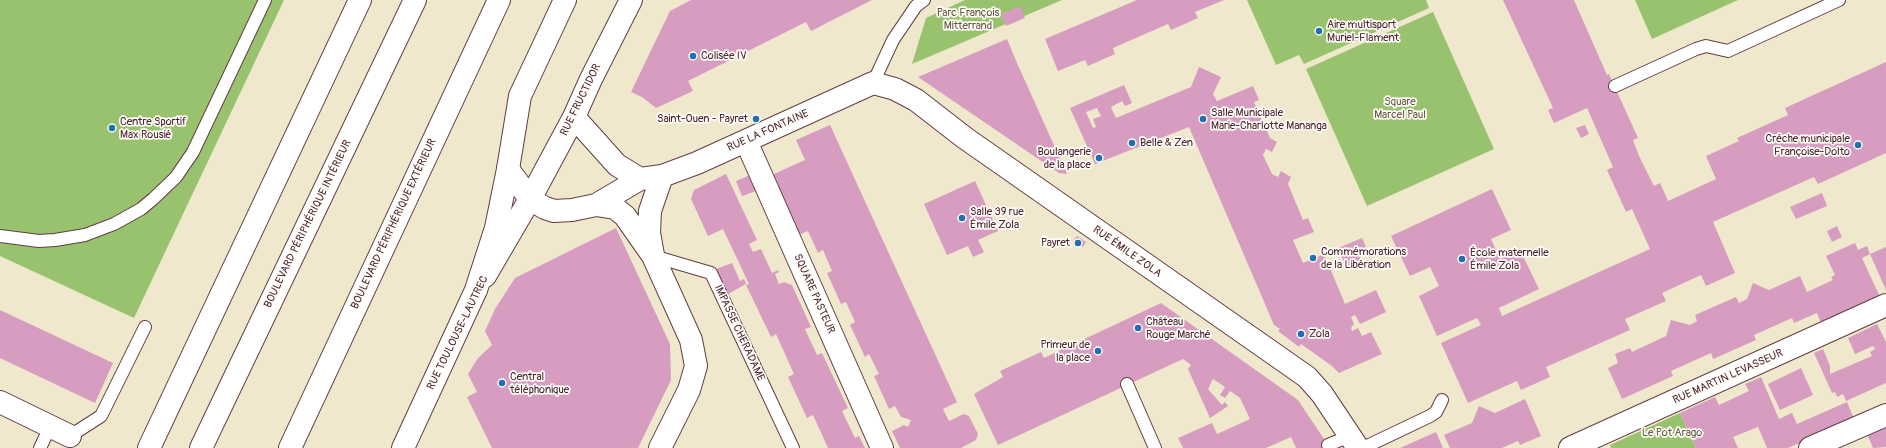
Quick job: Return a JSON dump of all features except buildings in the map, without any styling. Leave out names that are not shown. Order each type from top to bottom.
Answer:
[{"type":"main road","points":[[149,448],[360,0]]},
{"type":"main road","name":"BOULEVARD PÉRIPHÉRIQUE INTÉRIEUR","points":[[201,448],[415,0]]},
{"type":"main road","name":"BOULEVARD PÉRIPHÉRIQUE EXTÉRIEUR","points":[[290,448],[499,0]]},
{"type":"main road","points":[[476,290],[496,228],[508,169],[520,96],[565,0]]},
{"type":"main road","name":"RUE FRUCTIDOR","points":[[530,199],[574,117],[591,79],[631,0]]},
{"type":"main road","name":"RUE LA FONTAINE","points":[[508,169],[530,199],[545,208],[554,211],[572,210],[596,204],[640,179],[662,176],[746,141],[873,83]]},
{"type":"main road","name":"RUE ÉMILE ZOLA","points":[[873,83],[895,90],[916,100],[965,138],[1307,377],[1322,394],[1357,444]]},
{"type":"main road","points":[[574,117],[599,147],[617,165],[640,179]]},
{"type":"main road","name":"SQUARE PASTEUR","points":[[746,141],[882,448]]},
{"type":"main road","name":"RUE LA FONTAINE","points":[[653,256],[649,234],[650,212],[662,176]]},
{"type":"main road","name":"RUE TOULOUSE-LAUTREC","points":[[403,448],[476,290],[530,199]]},
{"type":"main road","name":"RUE LA FONTAINE","points":[[596,204],[615,208],[625,216],[653,256],[691,340],[696,366],[689,390],[660,448]]},
{"type":"main road","name":"RUE MARTIN LEVASSEUR","points":[[1570,448],[1886,305]]},
{"type":"main road","points":[[0,402],[70,436]]},
{"type":"main road","points":[[1810,448],[1886,414]]},
{"type":"lane","points":[[0,236],[39,241],[55,240],[85,234],[114,224],[141,209],[154,199],[176,178],[194,152],[265,0]]},
{"type":"lane","points":[[873,83],[893,40],[916,6],[924,0]]},
{"type":"lane","points":[[1615,86],[1696,49],[1706,46],[1716,47],[1728,51],[1840,0]]},
{"type":"lane","name":"IMPASSE CHERADAME","points":[[653,256],[711,273],[793,448]]},
{"type":"lane","points":[[70,436],[101,416],[145,327]]},
{"type":"lane","points":[[1127,384],[1155,448]]},
{"type":"lane","points":[[1328,446],[1357,444],[1430,416],[1436,412],[1442,400]]},
{"type":"lane","points":[[40,448],[50,427]]},
{"type":"green space","name":"Centre Sportif Max Rousié","points":[[0,0],[284,0],[134,318],[0,256]]},
{"type":"green space","name":"Parc François Mitterrand","points":[[965,0],[1062,0],[912,64],[926,18]]},
{"type":"green space","name":"Aire multisport Muriel-Flament","points":[[1247,0],[1426,0],[1429,8],[1304,64],[1299,55],[1276,65]]},
{"type":"green space","points":[[1635,0],[1738,0],[1652,39]]},
{"type":"green space","name":"Square Marcel Paul","points":[[1433,12],[1494,149],[1367,206],[1306,69]]},
{"type":"green space","name":"Le Pot Arago","points":[[1680,413],[1696,448],[1611,448],[1610,445]]},
{"type":"place","name":"Aire multisport Muriel-Flament","points":[[1319,31]]},
{"type":"place","name":"Colisée IV","points":[[693,56]]},
{"type":"place","name":"Saint-Ouen - Payret","points":[[756,119]]},
{"type":"place","name":"Salle Municipale Marie-Charlotte Mananga","points":[[1203,119]]},
{"type":"place","name":"Centre Sportif Max Rousié","points":[[112,128]]},
{"type":"place","name":"Belle & Zen","points":[[1132,143]]},
{"type":"place","name":"Crêche municipale Françoise-Dolto","points":[[1858,145]]},
{"type":"place","name":"Boulangerie de la place","points":[[1099,158]]},
{"type":"place","name":"Salle 39 rue Émile Zola","points":[[962,218]]},
{"type":"place","name":"Payret","points":[[1078,243]]},
{"type":"place","name":"Commémorations de la Libération","points":[[1313,258]]},
{"type":"place","name":"École maternelle Émile Zola","points":[[1462,259]]},
{"type":"place","name":"Château Rouge Marché","points":[[1138,328]]},
{"type":"place","name":"Zola","points":[[1301,334]]},
{"type":"place","name":"Primeur de la place","points":[[1098,351]]},
{"type":"place","name":"Central téléphonique","points":[[502,383]]}]
